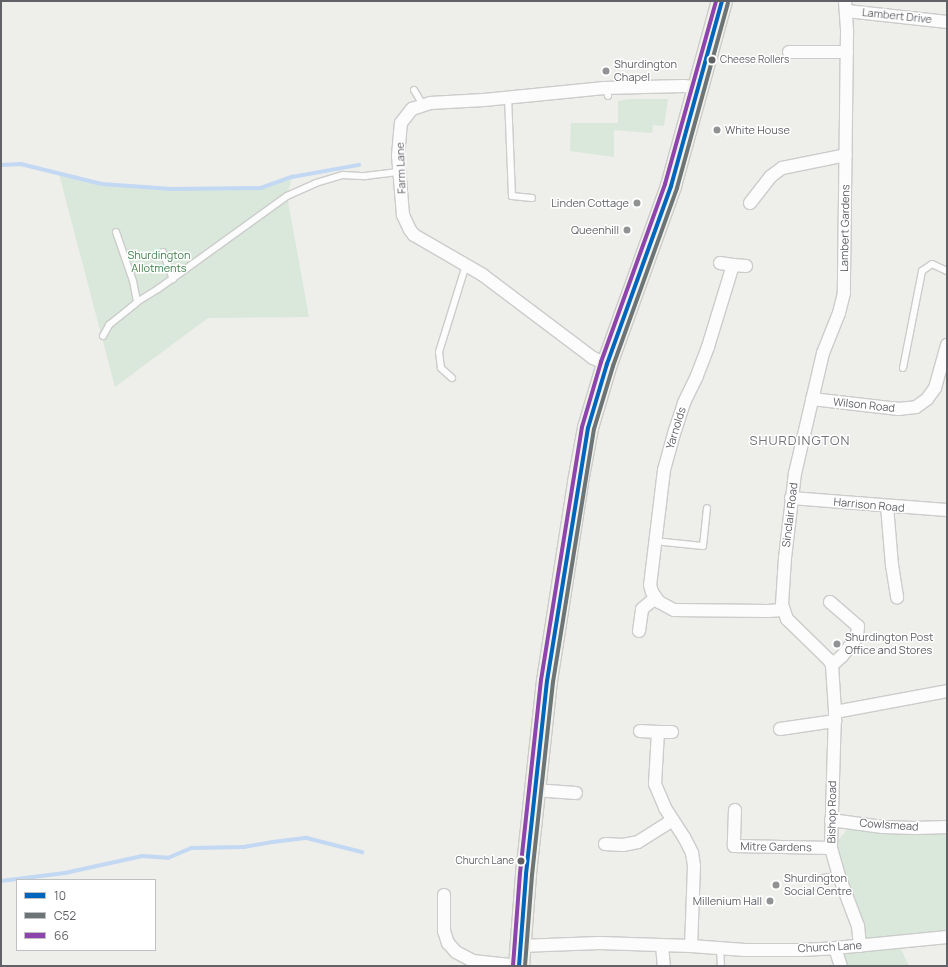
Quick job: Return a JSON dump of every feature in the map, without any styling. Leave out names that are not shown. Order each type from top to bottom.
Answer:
[{"type":"main road","points":[[520,959],[534,790],[554,628],[588,428],[606,364],[671,186],[722,1]]},
{"type":"street","name":"Lambert Drive","points":[[846,6],[947,22]]},
{"type":"street","name":"Lambert Gardens","points":[[812,399],[823,353],[836,320],[844,293],[847,52],[846,6]]},
{"type":"street","points":[[789,52],[847,52]]},
{"type":"street","name":"Farm Lane","points":[[606,364],[593,358],[520,302],[466,264],[414,234],[410,230],[403,215],[398,156],[401,123],[408,113],[423,104],[677,86],[698,88]]},
{"type":"street","points":[[750,203],[770,177],[782,168],[846,155]]},
{"type":"street","points":[[720,263],[746,266]]},
{"type":"street","name":"Yarnolds","points":[[655,598],[650,585],[654,541],[664,470],[674,430],[708,347],[733,265]]},
{"type":"street","name":"Wilson Road","points":[[812,399],[898,409],[916,407],[927,399],[935,388],[947,345]]},
{"type":"street","name":"Sinclair Road","points":[[783,610],[784,564],[791,498],[812,399]]},
{"type":"street","name":"Harrison Road","points":[[791,498],[947,510]]},
{"type":"street","points":[[887,506],[892,565],[897,598]]},
{"type":"street","points":[[639,631],[642,609],[655,598],[669,608],[680,610],[783,610],[787,619],[795,628],[829,660],[832,665],[842,656],[857,637],[858,626],[830,602]]},
{"type":"street","name":"Bishop Road","points":[[832,665],[835,716],[831,848],[839,876],[858,926],[860,946]]},
{"type":"street","points":[[780,730],[947,691]]},
{"type":"street","points":[[640,731],[672,732]]},
{"type":"street","points":[[658,732],[655,784],[662,801],[692,853],[694,866],[691,946]]},
{"type":"street","points":[[534,790],[576,793]]},
{"type":"street","name":"Mitre Gardens","points":[[735,810],[734,846],[831,848]]},
{"type":"street","points":[[605,844],[624,845],[638,842],[653,835],[674,820]]},
{"type":"street","name":"Cowlsmead","points":[[831,820],[883,827],[947,827]]},
{"type":"street","name":"Church Lane","points":[[444,895],[444,931],[448,943],[456,952],[473,961],[520,959],[598,943],[691,946],[745,950],[835,948],[947,937]]},
{"type":"street","points":[[662,945],[664,966]]},
{"type":"street","points":[[835,948],[841,966]]},
{"type":"lane","points":[[414,90],[423,104]]},
{"type":"lane","points":[[508,97],[512,196],[532,198]]},
{"type":"lane","points":[[103,336],[109,325],[137,302],[173,279],[287,196],[316,183],[343,175],[365,176],[400,172]]},
{"type":"lane","points":[[116,232],[133,281],[137,302]]},
{"type":"lane","points":[[163,252],[173,279]]},
{"type":"lane","points":[[452,378],[441,368],[439,352],[466,264]]},
{"type":"lane","points":[[902,368],[922,271],[932,264],[947,271]]},
{"type":"lane","points":[[654,541],[703,546],[707,508]]},
{"type":"lane","points":[[814,879],[839,876]]},
{"type":"lane","points":[[720,948],[721,966]]},
{"type":"green space","points":[[630,99],[668,99],[664,126],[653,125],[652,133],[614,130],[614,157],[570,151],[571,123],[618,123],[618,101]]},
{"type":"green space","name":"Shurdington Allotments","points":[[59,174],[102,184],[172,189],[261,188],[292,177],[287,196],[309,317],[208,318],[115,387]]},
{"type":"green space","points":[[861,823],[947,827],[947,937],[898,943],[909,966],[841,966],[835,948],[860,946],[831,848],[848,829]]},
{"type":"waterway","points":[[1,165],[21,164],[102,184],[172,189],[261,188],[292,177],[359,165]]},
{"type":"waterway","points":[[17,879],[65,873],[142,856],[168,858],[191,848],[244,847],[307,838],[362,852]]},
{"type":"waterway","points":[[1,881],[16,879]]},
{"type":"transit line","name":"66","points":[[513,966],[520,873],[541,680],[582,427],[601,362],[665,184],[716,1]]},
{"type":"transit line","name":"10","points":[[519,966],[526,874],[547,681],[588,428],[607,364],[671,186],[722,1]]},
{"type":"transit line","name":"C52","points":[[525,966],[532,875],[553,682],[594,429],[613,366],[677,188],[728,3]]},
{"type":"place","name":"Cheese Rollers","points":[[712,60]]},
{"type":"place","name":"Shurdington Chapel","points":[[606,71]]},
{"type":"place","name":"White House","points":[[717,130]]},
{"type":"place","name":"Linden Cottage","points":[[637,203]]},
{"type":"place","name":"Queenhill","points":[[627,230]]},
{"type":"place","name":"Shurdington Post Office and Stores","points":[[837,644]]},
{"type":"place","name":"Church Lane","points":[[521,861]]},
{"type":"place","name":"Shurdington Social Centre","points":[[776,885]]},
{"type":"place","name":"Millenium Hall","points":[[770,901]]},
{"type":"district","name":"SHURDINGTON","points":[[800,440]]}]
